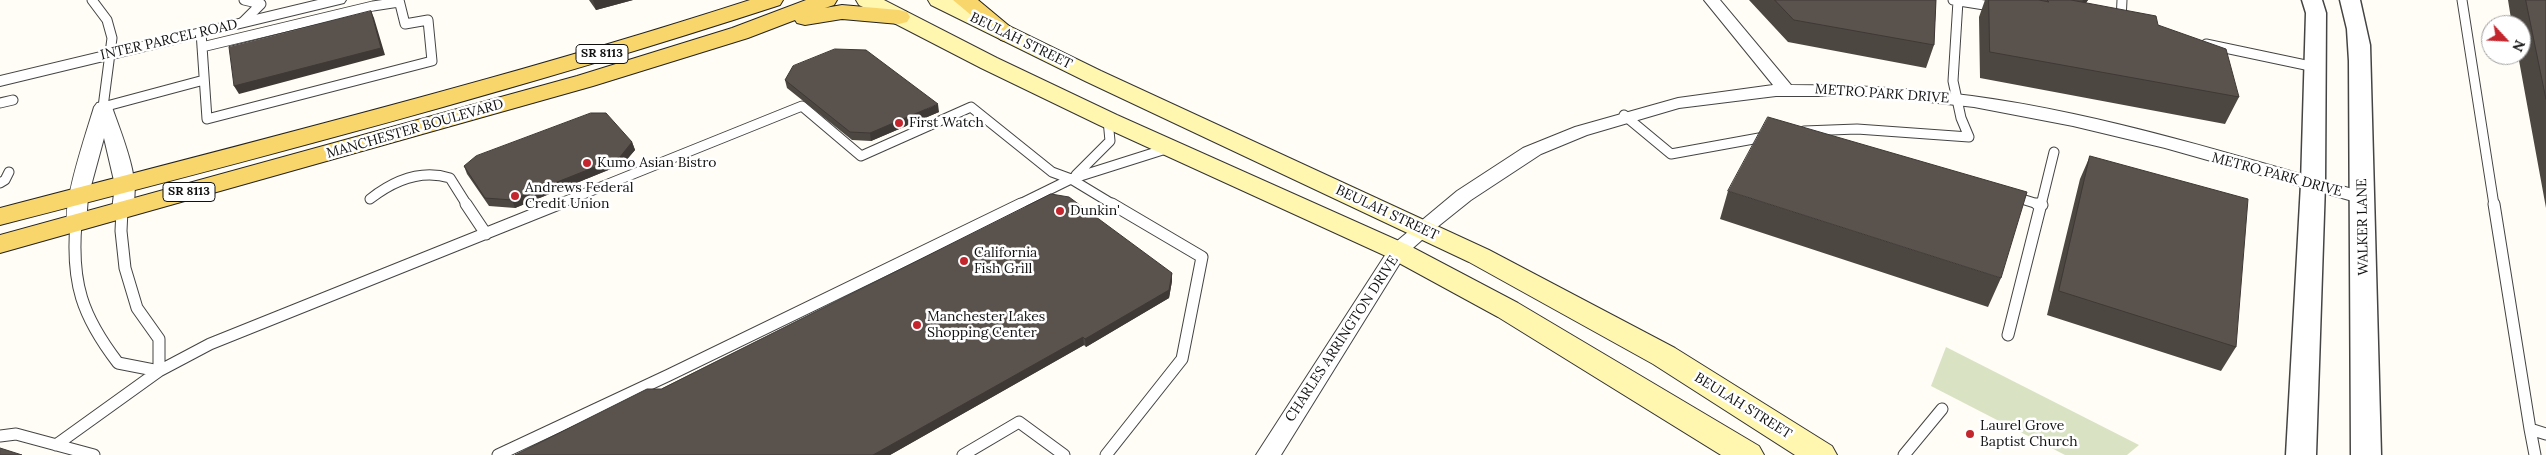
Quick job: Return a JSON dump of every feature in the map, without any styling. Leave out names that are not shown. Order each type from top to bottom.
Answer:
[{"type":"main road","name":"MANCHESTER BOULEVARD","points":[[124,197],[567,87],[740,33],[826,0]]},
{"type":"main road","points":[[867,0],[1108,120],[1398,251],[1508,310],[1747,455]]},
{"type":"main road","name":"BEULAH STREET","points":[[939,0],[1009,35],[1421,228],[1553,294],[1664,356],[1820,455]]},
{"type":"main road","points":[[964,0],[1009,35]]},
{"type":"main road","name":"MANCHESTER BOULEVARD","points":[[0,244],[77,210],[652,40],[766,1]]},
{"type":"main road","points":[[740,33],[830,13],[866,13],[899,17]]},
{"type":"main road","name":"MANCHESTER BOULEVARD","points":[[0,217],[77,210]]},
{"type":"street","name":"INTER PARCEL ROAD","points":[[0,81],[109,53],[202,40],[243,22],[338,0]]},
{"type":"street","points":[[1712,0],[1784,89]]},
{"type":"street","points":[[2301,455],[2313,184],[2316,13],[2312,0]]},
{"type":"street","name":"WALKER LANE","points":[[2350,0],[2354,10],[2358,42],[2363,198],[2366,455]]},
{"type":"street","name":"METRO PARK DRIVE","points":[[1421,228],[1484,181],[1537,148],[1624,115],[1681,102],[1784,89],[1864,90],[1956,98],[2097,126],[2363,198]]},
{"type":"street","points":[[103,107],[122,167],[124,197]]},
{"type":"street","points":[[77,210],[103,107]]},
{"type":"street","name":"CHARLES ARRINGTON DRIVE","points":[[1268,455],[1398,251],[1421,228]]},
{"type":"lane","points":[[92,0],[108,20],[112,38],[103,107],[204,80]]},
{"type":"lane","points":[[244,0],[264,2]]},
{"type":"lane","points":[[1825,140],[1797,132],[1857,129],[1969,138],[1956,98],[1953,81],[1956,0],[2006,9]]},
{"type":"lane","points":[[2121,28],[2122,0]]},
{"type":"lane","points":[[2462,0],[2535,455]]},
{"type":"lane","points":[[399,1],[405,24],[428,20],[432,61],[207,119],[202,40],[399,1]]},
{"type":"lane","points":[[243,22],[264,2]]},
{"type":"lane","points":[[2112,26],[2130,30]]},
{"type":"lane","points":[[2198,42],[2315,67]]},
{"type":"lane","points":[[0,103],[13,100]]},
{"type":"lane","points":[[56,445],[159,372],[210,344],[802,106],[861,156],[971,107],[1052,172],[1071,179],[1202,257],[1182,359],[1106,455]]},
{"type":"lane","points":[[1624,115],[1671,154],[1728,142],[1780,134]]},
{"type":"lane","points":[[1071,179],[1110,141],[1108,120]]},
{"type":"lane","points":[[498,455],[669,375],[1071,179],[1135,156],[1171,148]]},
{"type":"lane","points":[[2008,335],[2054,152]]},
{"type":"lane","points":[[0,183],[5,180],[9,172]]},
{"type":"lane","points":[[370,199],[380,191],[416,177],[432,174],[444,176],[450,178],[486,234]]},
{"type":"lane","points":[[2004,194],[2042,205]]},
{"type":"lane","points":[[124,197],[121,231],[124,268],[137,308],[159,339],[159,372]]},
{"type":"lane","points":[[77,210],[74,244],[77,286],[91,326],[118,363],[159,372]]},
{"type":"lane","points":[[1904,455],[1942,409]]},
{"type":"lane","points":[[963,455],[1020,422],[1064,455]]},
{"type":"lane","points":[[2530,429],[2546,434]]},
{"type":"lane","points":[[0,436],[16,434],[94,455]]},
{"type":"green space","points":[[1946,347],[2139,445],[2127,455],[2065,455],[1931,386]]},
{"type":"building","points":[[1775,0],[1936,0],[1934,45],[1794,20]]},
{"type":"building","points":[[1989,0],[2039,0],[2049,2],[2047,0],[2071,0],[2156,16],[2158,25],[2226,49],[2239,97],[1990,52]]},
{"type":"building","points":[[2526,0],[2546,0],[2546,99],[2531,25],[2531,15],[2529,15]]},
{"type":"building","points":[[371,11],[381,48],[234,86],[229,47]]},
{"type":"building","points":[[835,49],[866,50],[938,104],[870,133],[850,132],[785,80],[793,66]]},
{"type":"building","points":[[591,113],[606,113],[632,142],[620,157],[512,200],[485,198],[464,166],[476,156]]},
{"type":"building","points":[[1768,117],[2027,192],[2001,278],[1728,191]]},
{"type":"building","points":[[2090,156],[2248,199],[2236,347],[2059,291]]},
{"type":"building","name":"Manchester Lakes Shopping Center","points":[[1051,194],[1069,197],[1172,273],[1169,290],[1085,339],[1083,337],[873,455],[515,455],[647,389],[661,389]]},
{"type":"building","points":[[0,448],[22,455],[0,455]]},
{"type":"place","name":"First Watch","points":[[899,123]]},
{"type":"place","name":"Kumo Asian Bistro","points":[[587,163]]},
{"type":"place","name":"Andrews Federal Credit Union","points":[[515,196]]},
{"type":"place","name":"Dunkin'","points":[[1060,211]]},
{"type":"place","name":"California Fish Grill","points":[[964,261]]},
{"type":"place","name":"Manchester Lakes Shopping Center","points":[[917,325]]},
{"type":"place","name":"Laurel Grove Baptist Church","points":[[1970,434]]}]
